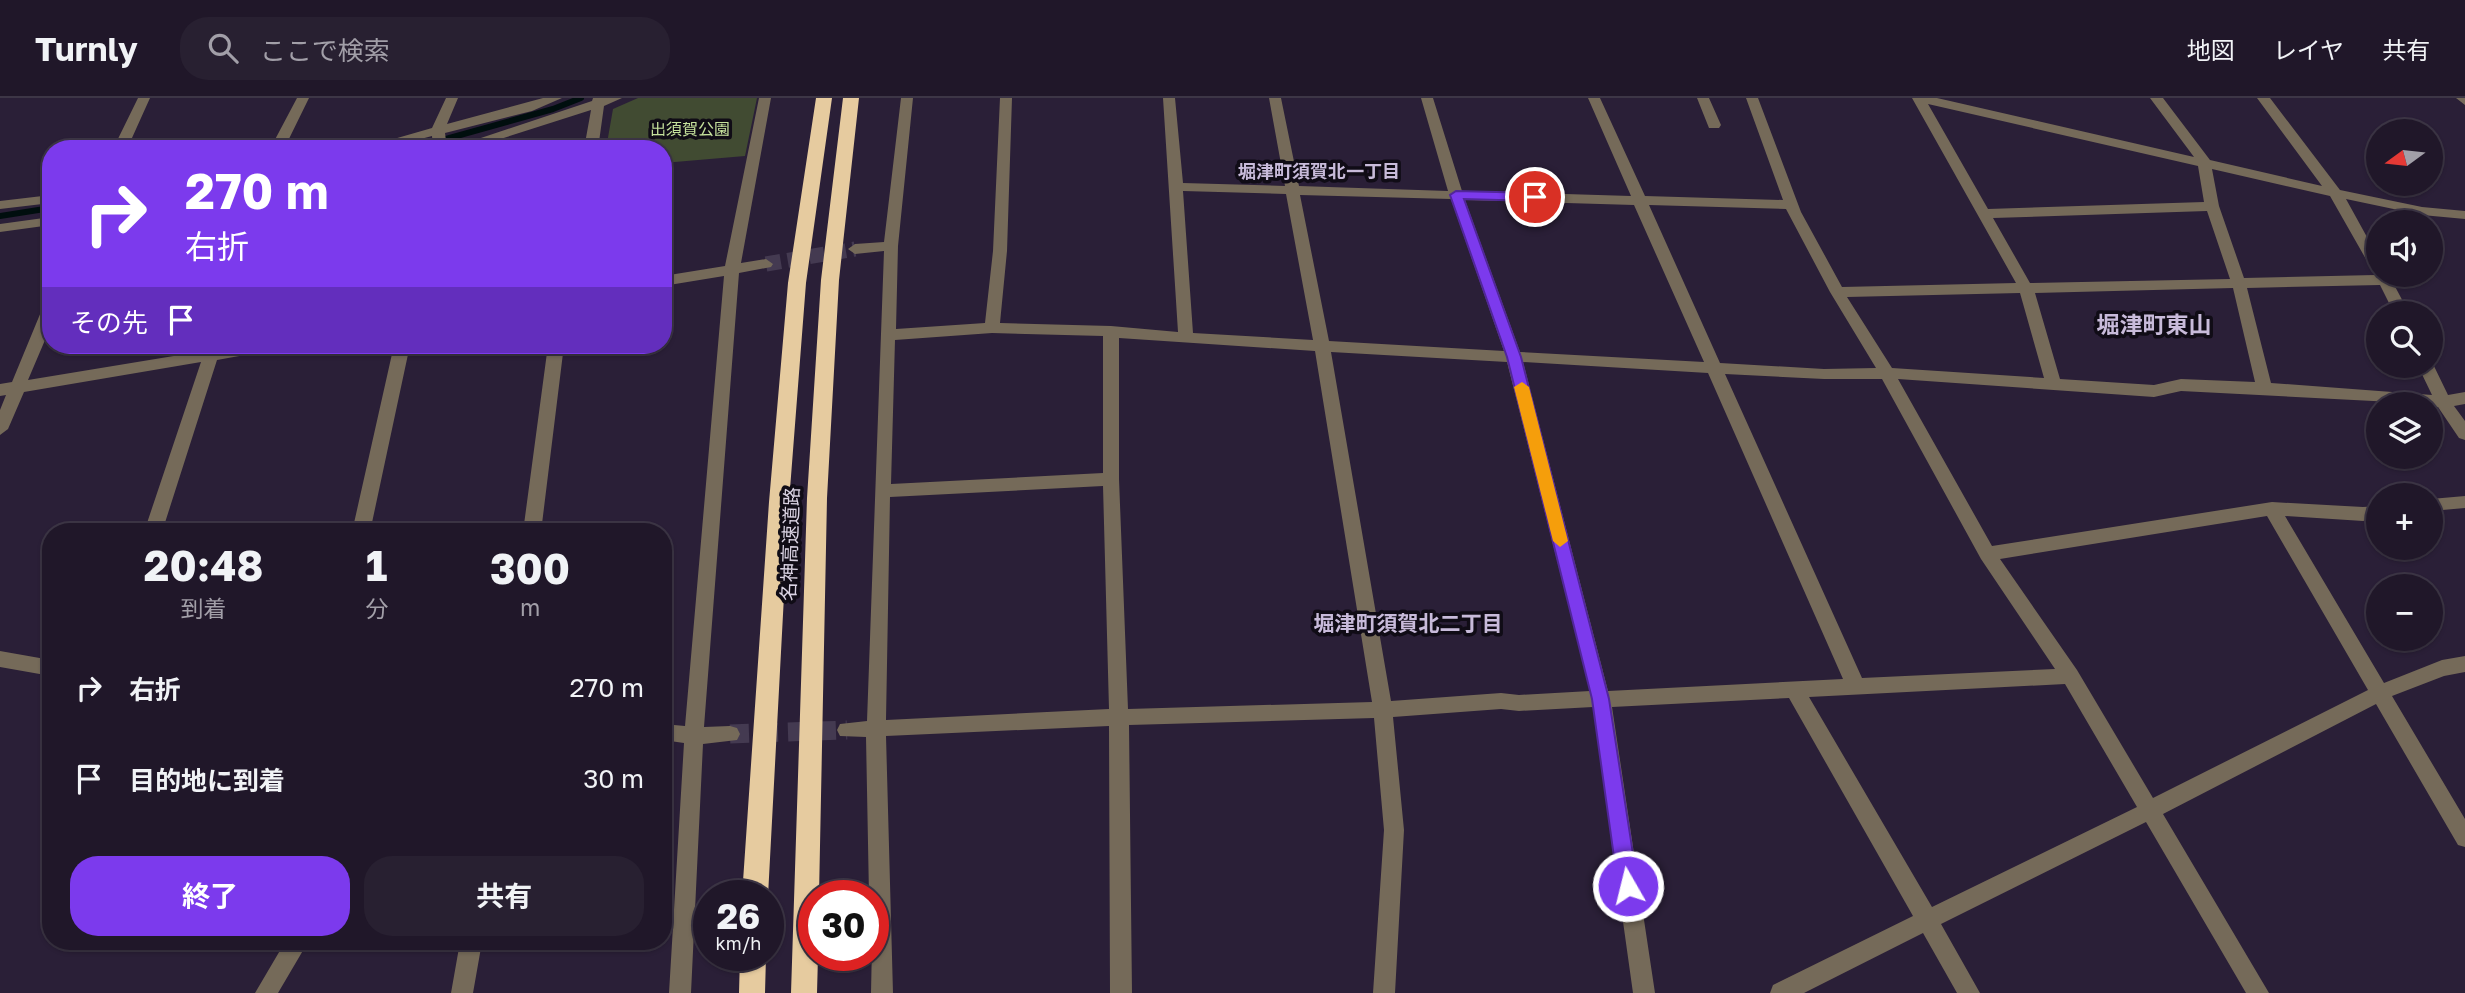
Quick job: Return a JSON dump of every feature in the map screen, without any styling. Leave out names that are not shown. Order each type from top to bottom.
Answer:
[{"type":"highway","name":"名神高速道路","points":[[756,880],[779,502],[797,283],[824,98]]},
{"type":"highway","name":"名神高速道路","points":[[804,993],[817,498],[830,280],[851,98]]},
{"type":"highway","points":[[752,993],[753,971]]},
{"type":"street","points":[[124,140],[144,98]]},
{"type":"street","points":[[282,140],[303,98]]},
{"type":"street","points":[[439,140],[452,98]]},
{"type":"street","points":[[439,140],[556,98]]},
{"type":"street","points":[[483,140],[617,98]]},
{"type":"street","points":[[680,993],[694,736],[732,270],[765,98]]},
{"type":"street","points":[[882,993],[876,729],[882,491],[891,246],[907,98]]},
{"type":"street","points":[[992,328],[1000,251],[1006,98]]},
{"type":"street","points":[[1169,98],[1186,339]]},
{"type":"street","points":[[1275,98],[1322,347],[1382,710],[1394,830],[1384,993]]},
{"type":"street","points":[[1427,98],[1456,195],[1514,357],[1601,699],[1644,993]]},
{"type":"street","points":[[1594,98],[1856,687]]},
{"type":"street","points":[[1703,98],[1714,125]]},
{"type":"street","points":[[1752,98],[1792,205],[1837,292],[1887,373],[1987,554],[2070,676],[2258,993]]},
{"type":"street","points":[[1919,98],[2335,193],[2462,217]]},
{"type":"street","points":[[1919,98],[2025,288],[2054,384]]},
{"type":"street","points":[[2156,98],[2204,161],[2212,206],[2239,284],[2264,388]]},
{"type":"street","points":[[2263,98],[2335,193],[2366,247]]},
{"type":"street","points":[[593,140],[599,102]]},
{"type":"street","points":[[1176,187],[1792,205]]},
{"type":"street","points":[[0,205],[42,200]]},
{"type":"street","points":[[1984,214],[2212,206]]},
{"type":"street","points":[[0,228],[42,222]]},
{"type":"street","points":[[855,249],[891,246]]},
{"type":"street","points":[[672,280],[766,264]]},
{"type":"street","points":[[1837,292],[2239,284],[2366,276]]},
{"type":"street","points":[[887,335],[992,328],[1111,331],[1186,339],[1824,374],[1887,373],[2154,391],[2182,385],[2264,388],[2366,396]]},
{"type":"street","points":[[0,429],[42,329]]},
{"type":"street","points":[[1111,331],[1111,479],[1119,717],[1121,993]]},
{"type":"street","points":[[0,390],[191,354]]},
{"type":"street","points":[[156,523],[211,354]]},
{"type":"street","points":[[363,523],[400,354]]},
{"type":"street","points":[[533,523],[555,354]]},
{"type":"street","points":[[2465,398],[2443,402],[2465,434]]},
{"type":"street","points":[[882,491],[1111,479]]},
{"type":"street","points":[[2443,504],[2465,502]]},
{"type":"street","points":[[1987,554],[2272,509],[2366,514]]},
{"type":"street","points":[[2272,509],[2465,838]]},
{"type":"street","points":[[0,659],[42,666]]},
{"type":"street","points":[[1781,993],[2150,810],[2380,692],[2442,668],[2465,664]]},
{"type":"street","points":[[847,730],[1119,717],[1382,710],[1501,701],[1519,703],[2070,676]]},
{"type":"street","points":[[1795,690],[1969,993]]},
{"type":"street","points":[[672,733],[694,736],[730,734]]},
{"type":"street","points":[[266,993],[292,950]]},
{"type":"street","points":[[462,993],[470,950]]},
{"type":"green space","name":"出須賀公園","points":[[638,98],[757,98],[745,156],[672,162],[672,140],[608,140],[613,109]]},
{"type":"waterway","points":[[442,140],[553,109],[581,98]]},
{"type":"waterway","points":[[0,216],[42,209]]},
{"type":"tunnel","points":[[766,264],[855,249]]},
{"type":"tunnel","points":[[730,734],[847,730]]},
{"type":"slow traffic","points":[[1522,387],[1560,541]]},
{"type":"district","name":"堀津町須賀北一丁目","points":[[1319,172]]},
{"type":"district","name":"堀津町東山","points":[[2154,325]]},
{"type":"district","name":"堀津町須賀北二丁目","points":[[1408,624]]},
{"type":"route","points":[[1535,197],[1456,195],[1514,357],[1601,699],[1628,886]]}]
